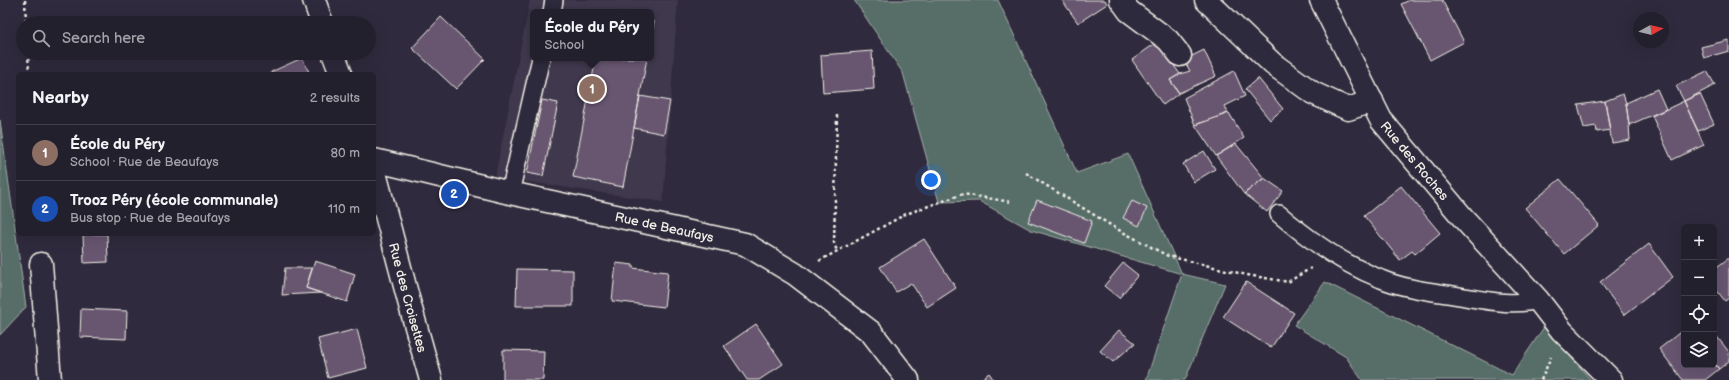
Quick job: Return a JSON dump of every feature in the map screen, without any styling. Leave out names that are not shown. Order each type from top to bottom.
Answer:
[{"type":"street","points":[[314,0],[320,16]]},
{"type":"street","points":[[1121,0],[1129,11],[1168,40],[1180,55]]},
{"type":"street","points":[[1206,0],[1273,64],[1313,94],[1348,109],[1372,101]]},
{"type":"street","name":"Rue des Roches","points":[[1321,0],[1381,120],[1454,208],[1538,300],[1562,331],[1610,380]]},
{"type":"street","points":[[336,60],[340,72]]},
{"type":"street","name":"Rue de Beaufays","points":[[376,160],[510,193],[745,244],[795,274],[871,332],[908,380]]},
{"type":"street","name":"Rue des Croisettes","points":[[376,177],[431,380]]},
{"type":"street","points":[[41,264],[50,380]]},
{"type":"lane","points":[[510,193],[540,61]]},
{"type":"lane","points":[[1279,214],[1293,226],[1326,249],[1364,271],[1392,283],[1498,302],[1527,303],[1538,300]]},
{"type":"path","points":[[24,0],[25,16]]},
{"type":"path","points":[[28,60],[29,72]]},
{"type":"path","points":[[838,115],[834,242],[838,251]]},
{"type":"path","points":[[1026,173],[1117,229],[1168,256],[1247,275],[1288,282],[1308,270],[1317,262],[1326,249]]},
{"type":"path","points":[[795,274],[906,214],[963,194],[1011,202]]},
{"type":"shaded area","points":[[530,0],[678,0],[663,202],[495,177]]},
{"type":"green space","points":[[854,0],[998,0],[1077,173],[1128,154],[1182,274],[1031,230],[979,201],[939,202],[903,73]]},
{"type":"green space","points":[[0,120],[26,307],[0,335]]},
{"type":"green space","points":[[1182,274],[1225,284],[1185,380],[1146,380]]},
{"type":"green space","points":[[1325,282],[1512,375],[1544,327],[1591,380],[1362,380],[1346,357],[1294,325]]},
{"type":"building","points":[[1062,0],[1105,0],[1107,4],[1078,23]]},
{"type":"building","points":[[1410,0],[1442,0],[1464,42],[1430,60],[1401,4]]},
{"type":"building","points":[[441,17],[485,59],[456,89],[412,48]]},
{"type":"building","points":[[1729,40],[1729,51],[1704,58],[1701,47]]},
{"type":"building","points":[[1157,42],[1180,74],[1170,80],[1179,93],[1163,105],[1132,60]]},
{"type":"building","points":[[1204,50],[1216,76],[1179,93],[1170,80],[1180,74],[1190,71],[1184,60]]},
{"type":"building","points":[[872,51],[874,89],[823,93],[821,55]]},
{"type":"building","points":[[298,60],[303,60],[309,72],[271,72]]},
{"type":"building","points":[[595,61],[646,61],[623,187],[573,177]]},
{"type":"building","points":[[1234,71],[1245,96],[1225,106],[1228,113],[1195,125],[1184,98]]},
{"type":"building","points":[[1707,71],[1715,85],[1684,101],[1676,86]]},
{"type":"building","points":[[1258,78],[1283,109],[1270,120],[1245,89]]},
{"type":"building","points":[[1657,89],[1666,109],[1629,125],[1626,103]]},
{"type":"building","points":[[1623,94],[1626,103],[1630,140],[1612,143],[1605,101]]},
{"type":"building","points":[[1700,94],[1714,124],[1698,131],[1684,101]]},
{"type":"building","points":[[640,96],[670,101],[664,134],[634,128]]},
{"type":"building","points":[[542,100],[558,103],[543,176],[527,173]]},
{"type":"building","points":[[1605,101],[1610,130],[1597,132],[1596,126],[1584,128],[1578,105]]},
{"type":"building","points":[[1684,101],[1704,145],[1672,160],[1652,116]]},
{"type":"building","points":[[1229,113],[1244,138],[1216,156],[1195,125]]},
{"type":"building","points":[[1236,144],[1264,178],[1244,194],[1216,156]]},
{"type":"building","points":[[1204,151],[1215,169],[1194,182],[1183,164]]},
{"type":"building","points":[[1264,178],[1283,191],[1267,212],[1244,194]]},
{"type":"building","points":[[1560,179],[1599,225],[1564,254],[1525,208]]},
{"type":"building","points":[[1401,186],[1440,233],[1415,254],[1412,251],[1400,260],[1364,216]]},
{"type":"building","points":[[1037,200],[1092,221],[1084,243],[1028,222]]},
{"type":"building","points":[[1132,201],[1147,208],[1139,226],[1123,218]]},
{"type":"building","points":[[83,236],[107,236],[108,262],[84,263]]},
{"type":"building","points":[[924,239],[956,288],[927,307],[911,283],[896,292],[880,267]]},
{"type":"building","points":[[1649,244],[1673,277],[1624,315],[1600,282]]},
{"type":"building","points":[[1729,258],[1729,298],[1725,301],[1717,291],[1717,267]]},
{"type":"building","points":[[315,261],[355,274],[347,302],[306,288]]},
{"type":"building","points":[[616,263],[633,265],[633,268],[668,272],[664,307],[612,301]]},
{"type":"building","points":[[1123,263],[1138,275],[1119,298],[1104,286]]},
{"type":"building","points":[[285,268],[312,268],[306,288],[321,293],[282,295]]},
{"type":"building","points":[[517,269],[573,270],[573,306],[516,306]]},
{"type":"building","points":[[1246,282],[1294,313],[1271,348],[1223,317]]},
{"type":"building","points":[[81,309],[127,311],[126,339],[80,337]]},
{"type":"building","points":[[756,324],[783,364],[759,380],[747,380],[724,346]]},
{"type":"building","points":[[357,329],[367,368],[328,378],[318,339]]},
{"type":"building","points":[[1119,330],[1135,343],[1113,362],[1100,351]]},
{"type":"building","points":[[1681,331],[1681,368],[1717,368],[1717,367],[1719,369],[1705,380],[1683,380],[1659,349]]},
{"type":"building","points":[[1717,337],[1729,352],[1729,361],[1719,369],[1717,367]]},
{"type":"building","points":[[503,350],[544,351],[543,380],[503,380]]},
{"type":"building","points":[[989,373],[994,380],[980,380]]},
{"type":"place","name":"École du Péry","points":[[592,89]]},
{"type":"place","name":"Trooz Péry (école communale)","points":[[454,194]]}]
